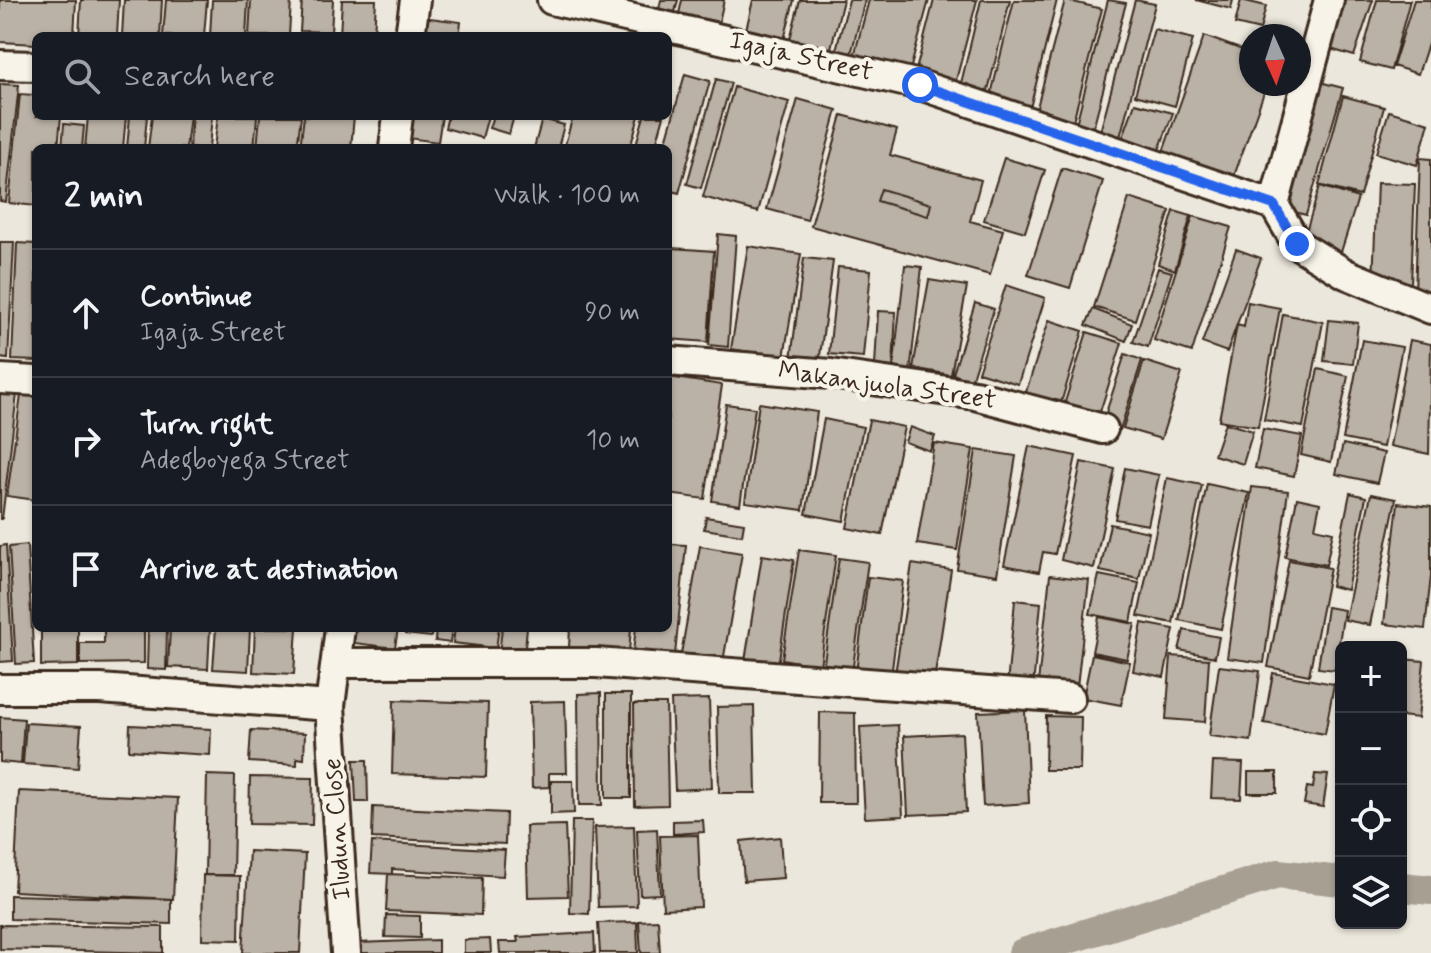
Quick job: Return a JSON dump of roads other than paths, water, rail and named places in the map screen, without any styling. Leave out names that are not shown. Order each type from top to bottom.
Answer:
[{"type":"street","points":[[411,32],[415,0]]},
{"type":"street","name":"Igaja Street","points":[[552,0],[920,85],[1274,205]]},
{"type":"street","points":[[1329,0],[1274,205],[1297,244],[1346,274],[1431,309]]},
{"type":"street","points":[[0,65],[32,66]]},
{"type":"street","points":[[394,144],[398,120]]},
{"type":"street","name":"Makanjuola Street","points":[[672,361],[831,374],[975,395],[1103,429]]},
{"type":"street","points":[[0,379],[32,381]]},
{"type":"street","name":"Iludun Close","points":[[340,632],[330,706],[346,953]]},
{"type":"street","points":[[336,663],[596,663],[1070,698]]},
{"type":"street","points":[[0,689],[100,689],[330,706]]},
{"type":"waterway","points":[[1023,953],[1278,874],[1335,880]]},
{"type":"waterway","points":[[1407,888],[1431,890]]}]
